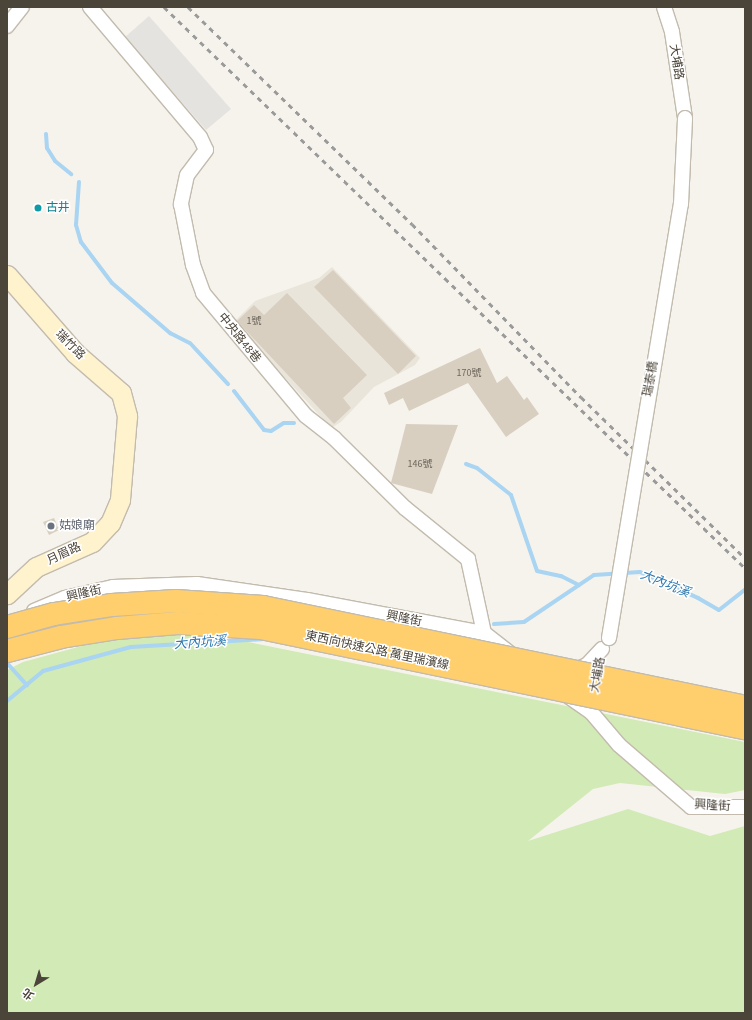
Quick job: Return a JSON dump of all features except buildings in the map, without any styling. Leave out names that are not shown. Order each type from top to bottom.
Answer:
[{"type":"highway","name":"東西向快速公路 萬里瑞濱線","points":[[7,627],[54,614],[112,605],[176,601],[263,608],[359,625],[745,707]]},
{"type":"highway","name":"東西向快速公路 萬里瑞濱線","points":[[7,651],[61,637],[117,628],[178,623],[261,628],[745,728]]},
{"type":"street","points":[[7,26],[22,7]]},
{"type":"street","name":"中央路48巷","points":[[90,7],[200,137],[206,150],[187,175],[181,204],[193,265],[203,294],[306,416],[334,438],[406,508],[468,559],[484,634]]},
{"type":"street","name":"大埔路","points":[[664,7],[672,32],[685,118]]},
{"type":"street","name":"瑞泰橋","points":[[606,644],[681,204],[685,118]]},
{"type":"street","name":"瑞竹路","points":[[7,275],[75,353],[121,393],[127,416]]},
{"type":"street","name":"月眉路","points":[[7,594],[36,567],[92,542],[110,523],[120,500],[127,416]]},
{"type":"street","name":"興隆街","points":[[7,620],[65,598],[113,587],[197,584],[307,600],[484,634],[535,674],[592,712],[619,745],[691,807],[745,807]]},
{"type":"street","points":[[535,674],[562,675],[586,665],[606,644]]},
{"type":"street","name":"大埔路","points":[[592,712],[606,644]]},
{"type":"shaded area","points":[[149,16],[231,109],[206,130],[125,37]]},
{"type":"shaded area","points":[[332,267],[420,358],[415,365],[374,387],[341,422],[331,428],[234,322],[255,301],[319,278]]},
{"type":"green space","points":[[153,632],[238,640],[745,742],[745,790],[725,794],[620,783],[593,789],[528,841],[628,809],[710,836],[745,826],[745,1013],[7,1013],[7,670],[23,662],[100,641]]},
{"type":"waterway","points":[[46,134],[47,148],[55,161],[71,174]]},
{"type":"waterway","points":[[79,182],[76,225],[81,242],[112,283],[170,333],[190,343],[228,384]]},
{"type":"waterway","points":[[234,391],[264,430],[271,431],[284,423],[294,423]]},
{"type":"waterway","points":[[466,464],[477,468],[511,495],[537,571],[561,576],[579,585]]},
{"type":"waterway","name":"大內坑溪","points":[[494,624],[524,622],[594,575],[640,572],[698,598],[719,610],[745,590]]},
{"type":"waterway","name":"大內坑溪","points":[[7,701],[43,671],[131,647],[264,639]]},
{"type":"waterway","points":[[7,663],[27,685]]},
{"type":"railway","points":[[164,7],[745,568]]},
{"type":"railway","points":[[188,7],[412,224],[581,397],[745,558]]},
{"type":"place","name":"古井","points":[[38,208]]},
{"type":"place","name":"姑娘廟","points":[[51,526]]}]
